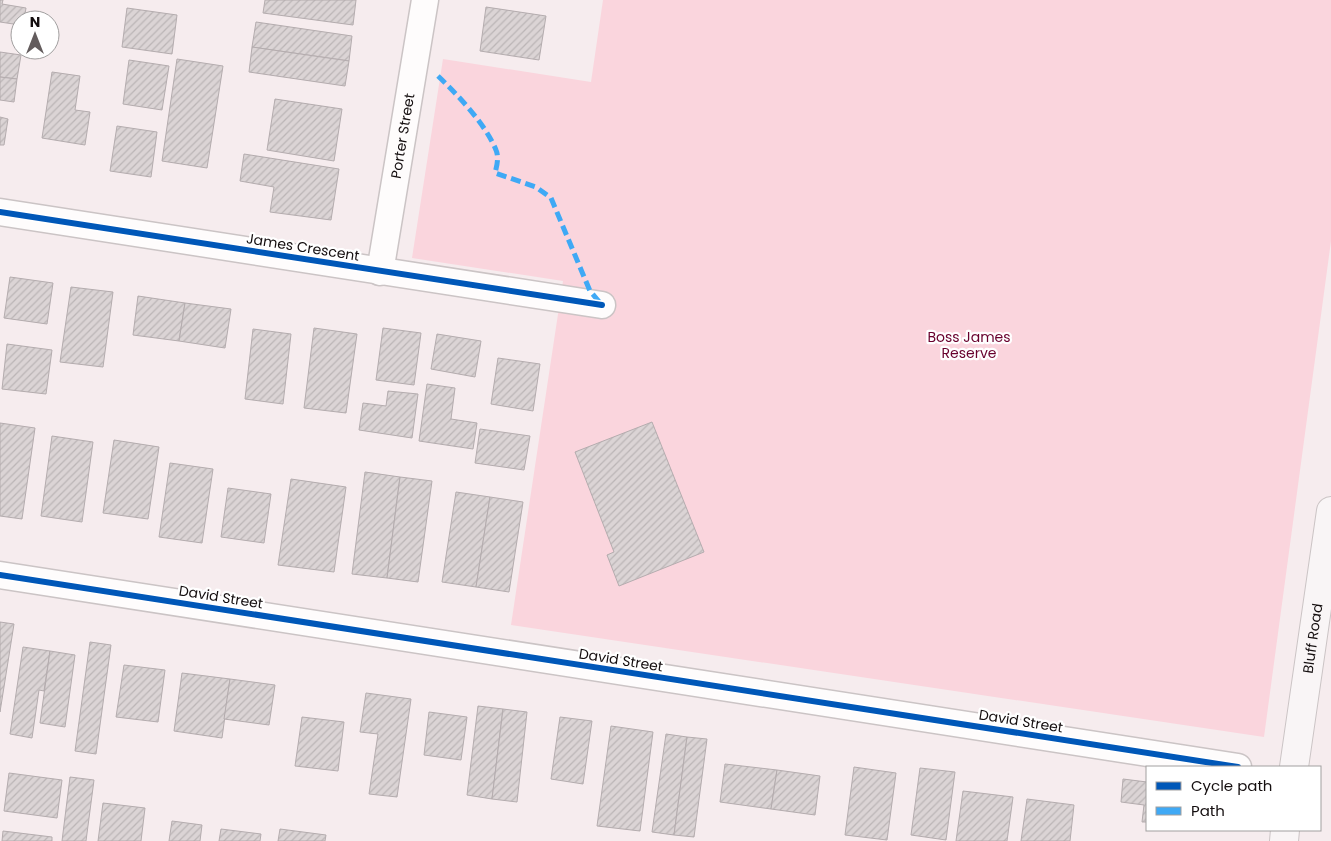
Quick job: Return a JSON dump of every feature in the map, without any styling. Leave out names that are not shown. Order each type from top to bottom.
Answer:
[{"type":"main road","name":"Bluff Road","points":[[1294,766],[1331,511]]},
{"type":"street","name":"Porter Street","points":[[380,272],[425,0]]},
{"type":"street","name":"James Crescent","points":[[0,212],[602,305]]},
{"type":"street","name":"David Street","points":[[0,576],[1232,766]]},
{"type":"green space","name":"Boss James Reserve","points":[[603,0],[1331,0],[1331,241],[1264,737],[511,625],[563,281],[412,258],[443,59],[591,82]]},
{"type":"building","points":[[0,0],[3,0],[2,4],[26,8],[26,10],[10,10],[10,24],[0,22]]},
{"type":"building","points":[[265,0],[356,0],[353,25],[263,13]]},
{"type":"building","points":[[486,7],[546,16],[539,60],[480,51]]},
{"type":"building","points":[[127,8],[177,15],[172,54],[122,47]]},
{"type":"building","points":[[256,22],[352,36],[349,61],[252,47]]},
{"type":"building","points":[[252,47],[349,61],[345,86],[249,72]]},
{"type":"building","points":[[0,52],[10,53],[10,60],[20,60],[17,79],[0,77]]},
{"type":"building","points":[[177,59],[223,66],[207,168],[162,161]]},
{"type":"building","points":[[129,60],[169,66],[162,110],[123,104]]},
{"type":"building","points":[[52,72],[80,76],[75,110],[90,112],[85,145],[42,138]]},
{"type":"building","points":[[0,77],[17,79],[14,102],[0,100]]},
{"type":"building","points":[[275,99],[342,109],[334,161],[267,150]]},
{"type":"building","points":[[0,117],[8,119],[4,145],[0,145]]},
{"type":"building","points":[[117,126],[157,132],[151,177],[110,171]]},
{"type":"building","points":[[244,154],[339,169],[331,220],[270,212],[274,187],[240,181]]},
{"type":"building","points":[[10,277],[53,283],[47,324],[4,318]]},
{"type":"building","points":[[71,287],[113,292],[103,367],[60,362]]},
{"type":"building","points":[[138,296],[185,303],[179,341],[133,335]]},
{"type":"building","points":[[185,303],[231,309],[225,348],[179,341]]},
{"type":"building","points":[[314,328],[357,334],[346,413],[304,408]]},
{"type":"building","points":[[383,328],[421,333],[414,385],[376,380]]},
{"type":"building","points":[[253,329],[291,334],[283,404],[245,399]]},
{"type":"building","points":[[437,334],[481,341],[475,377],[431,369]]},
{"type":"building","points":[[7,344],[52,350],[46,394],[2,389]]},
{"type":"building","points":[[498,358],[540,364],[533,411],[491,404]]},
{"type":"building","points":[[427,384],[455,388],[451,419],[477,423],[473,449],[419,441]]},
{"type":"building","points":[[388,391],[418,394],[412,438],[359,430],[363,403],[386,406]]},
{"type":"building","points":[[652,422],[704,552],[619,586],[607,555],[614,552],[575,452]]},
{"type":"building","points":[[0,423],[35,428],[22,519],[0,516]]},
{"type":"building","points":[[480,429],[530,436],[524,470],[475,463]]},
{"type":"building","points":[[52,436],[93,442],[82,522],[41,516]]},
{"type":"building","points":[[114,440],[159,447],[148,519],[103,513]]},
{"type":"building","points":[[170,463],[213,469],[202,543],[159,537]]},
{"type":"building","points":[[365,472],[400,477],[387,578],[352,574]]},
{"type":"building","points":[[400,477],[432,481],[418,582],[387,578]]},
{"type":"building","points":[[291,479],[346,487],[334,572],[278,565]]},
{"type":"building","points":[[228,488],[271,494],[264,543],[221,537]]},
{"type":"building","points":[[456,492],[490,497],[476,587],[442,582]]},
{"type":"building","points":[[490,497],[523,502],[509,592],[476,587]]},
{"type":"building","points":[[0,622],[14,624],[0,712]]},
{"type":"building","points":[[90,642],[111,645],[96,754],[75,751]]},
{"type":"building","points":[[23,647],[50,651],[44,691],[39,690],[32,738],[10,734]]},
{"type":"building","points":[[50,651],[75,655],[65,727],[40,723]]},
{"type":"building","points":[[124,665],[165,670],[158,722],[116,717]]},
{"type":"building","points":[[182,673],[230,679],[222,738],[174,731]]},
{"type":"building","points":[[230,679],[275,685],[269,725],[224,719]]},
{"type":"building","points":[[366,693],[411,699],[397,797],[369,794],[378,734],[360,732]]},
{"type":"building","points":[[478,706],[503,709],[492,799],[467,795]]},
{"type":"building","points":[[503,709],[527,712],[517,802],[492,799]]},
{"type":"building","points":[[429,712],[467,717],[461,760],[424,755]]},
{"type":"building","points":[[302,717],[344,722],[338,771],[295,766]]},
{"type":"building","points":[[560,717],[592,721],[583,784],[551,779]]},
{"type":"building","points":[[611,726],[653,732],[640,831],[597,826]]},
{"type":"building","points":[[666,734],[687,737],[674,835],[652,832]]},
{"type":"building","points":[[687,737],[707,739],[694,837],[674,835]]},
{"type":"building","points":[[725,764],[777,770],[771,809],[720,802]]},
{"type":"building","points":[[854,767],[896,773],[887,840],[845,835]]},
{"type":"building","points":[[920,768],[955,772],[946,840],[911,835]]},
{"type":"building","points":[[777,770],[820,776],[815,815],[771,809]]},
{"type":"building","points":[[9,773],[62,780],[57,818],[4,811]]},
{"type":"building","points":[[70,777],[94,780],[86,841],[62,841]]},
{"type":"building","points":[[1123,779],[1146,782],[1146,822],[1142,822],[1144,805],[1121,802]]},
{"type":"building","points":[[963,791],[1013,797],[1007,841],[956,841]]},
{"type":"building","points":[[1027,799],[1074,805],[1070,841],[1021,841]]},
{"type":"building","points":[[103,803],[145,808],[141,841],[98,841]]},
{"type":"building","points":[[172,821],[202,825],[200,841],[169,841]]},
{"type":"building","points":[[221,829],[261,834],[260,841],[219,841]]},
{"type":"building","points":[[280,829],[326,835],[325,841],[278,841]]},
{"type":"building","points":[[3,831],[52,837],[52,841],[2,841]]},
{"type":"marked path","points":[[438,76],[471,111],[486,131],[496,150],[497,164],[495,173],[536,187],[551,198],[590,291],[601,304]]},
{"type":"cycle path","points":[[0,212],[602,305]]},
{"type":"cycle path","points":[[0,575],[1232,766]]}]
